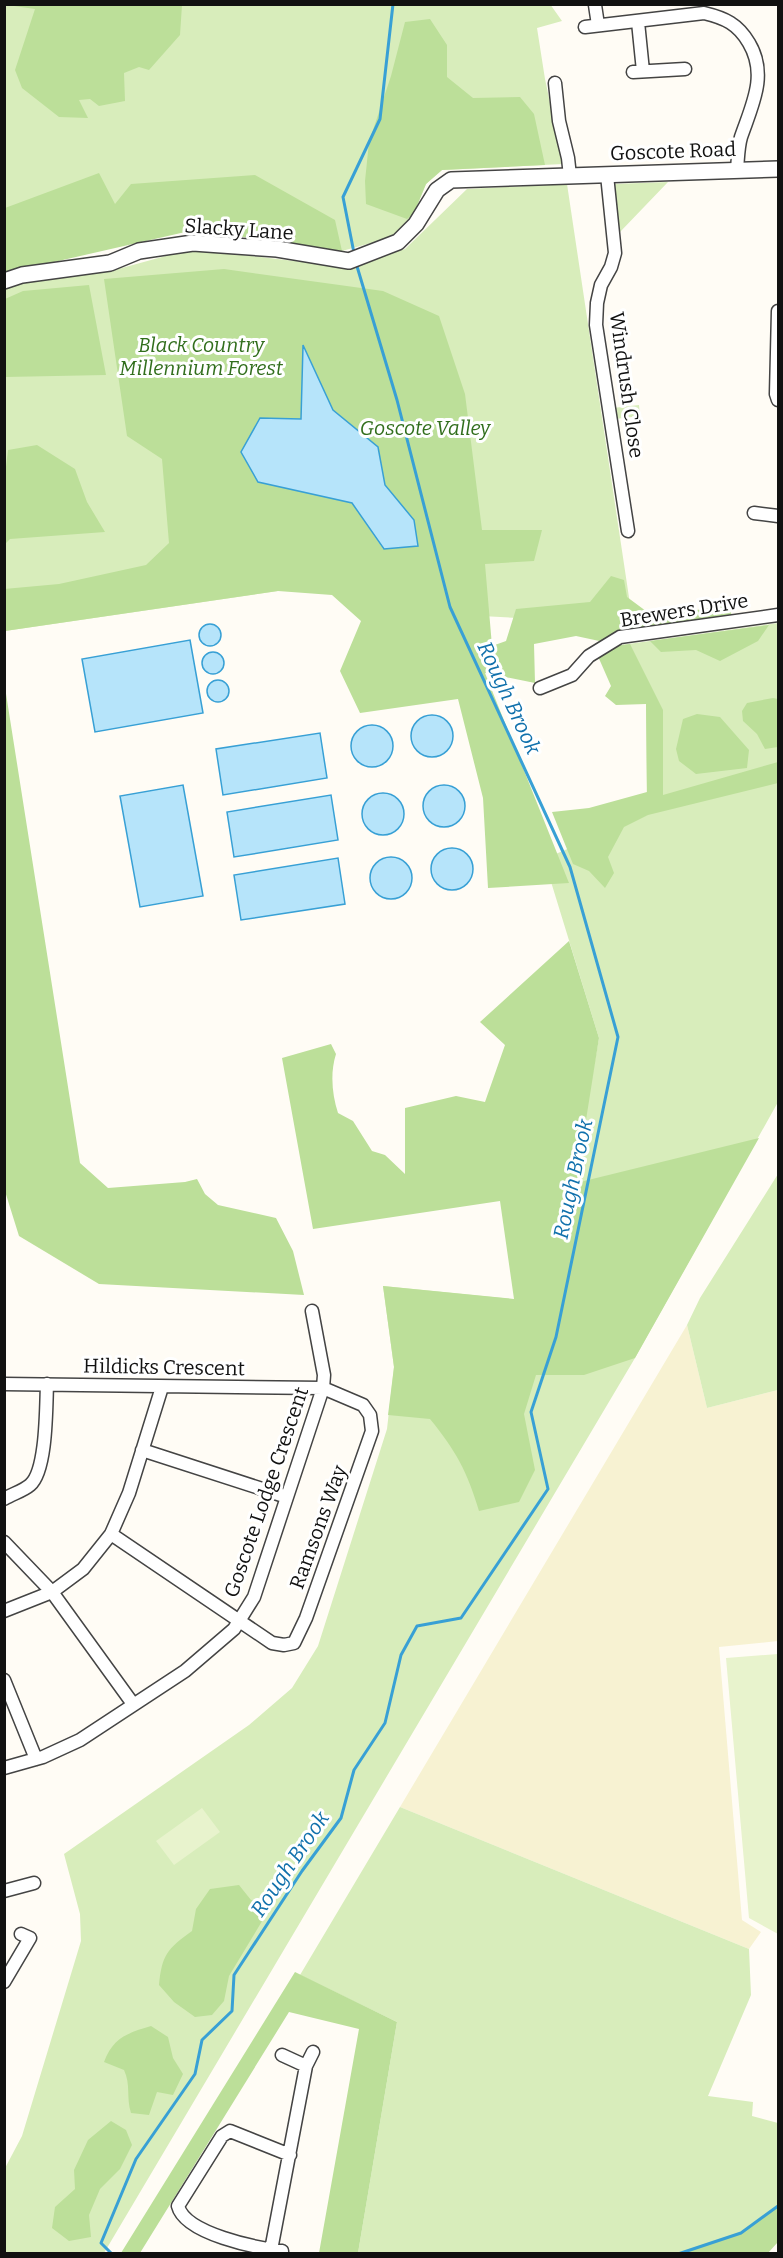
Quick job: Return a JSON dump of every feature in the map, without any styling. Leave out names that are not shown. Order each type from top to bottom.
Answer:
[{"type":"street","points":[[596,5],[598,25]]},
{"type":"street","points":[[585,27],[638,22],[677,10],[723,17],[742,31],[756,54],[759,79],[754,102],[741,139],[737,169]]},
{"type":"street","points":[[638,22],[638,71],[685,69]]},
{"type":"street","points":[[555,83],[559,121],[570,176]]},
{"type":"street","name":"Goscote Road","points":[[367,255],[398,242],[416,224],[437,190],[451,180],[737,169],[778,170]]},
{"type":"street","name":"Windrush Close","points":[[607,175],[615,234],[615,253],[611,267],[601,285],[596,306],[596,325],[628,531]]},
{"type":"street","name":"Slacky Lane","points":[[4,281],[22,275],[110,263],[139,251],[193,243],[277,249],[349,261],[367,255]]},
{"type":"street","points":[[778,311],[776,394],[778,400]]},
{"type":"street","points":[[754,513],[778,516]]},
{"type":"street","name":"Brewers Drive","points":[[540,688],[572,675],[589,656],[620,637],[778,615]]},
{"type":"street","name":"Goscote Lodge Crescent","points":[[4,1768],[36,1759],[80,1740],[185,1671],[216,1646],[240,1621],[254,1597],[323,1388],[324,1376],[312,1311]]},
{"type":"street","name":"Hildicks Crescent","points":[[4,1384],[323,1388]]},
{"type":"street","points":[[4,1498],[31,1484],[40,1463],[44,1445],[47,1384]]},
{"type":"street","points":[[4,1611],[52,1592],[83,1569],[111,1534],[129,1493],[162,1387]]},
{"type":"street","name":"Ramsons Way","points":[[240,1621],[272,1643],[285,1645],[294,1643],[306,1618],[345,1512],[372,1431],[370,1415],[363,1406],[323,1388]]},
{"type":"street","points":[[142,1450],[287,1497]]},
{"type":"street","points":[[111,1534],[240,1621]]},
{"type":"street","points":[[4,1542],[52,1592],[133,1704]]},
{"type":"street","points":[[4,1680],[36,1759]]},
{"type":"street","points":[[4,1891],[34,1883]]},
{"type":"street","points":[[4,1982],[30,1938],[21,1934]]},
{"type":"street","points":[[290,2154],[261,2145],[230,2131],[222,2136],[178,2206],[185,2218],[240,2249],[276,2250],[306,2066],[313,2052]]},
{"type":"street","points":[[282,2055],[306,2066]]},
{"type":"shaded area","points":[[687,1325],[707,1408],[778,1390],[778,1641],[719,1647],[742,1920],[761,1932],[749,1949],[400,1807]]},
{"type":"green space","points":[[550,4],[562,21],[537,28],[563,164],[442,170],[426,184],[414,213],[393,237],[342,251],[194,230],[132,242],[19,270],[5,276],[5,5]]},
{"type":"green space","points":[[7,5],[182,5],[180,35],[149,70],[139,67],[124,73],[125,101],[99,106],[90,99],[79,100],[88,118],[59,117],[22,88],[15,70],[35,9]]},
{"type":"green space","points":[[430,19],[447,45],[447,77],[473,98],[520,97],[534,114],[545,165],[442,170],[426,184],[414,213],[407,219],[366,204],[365,181],[369,142],[391,76],[405,22]]},
{"type":"green space","points":[[99,173],[115,204],[131,184],[255,175],[335,220],[342,251],[194,230],[19,270],[5,276],[5,208]]},
{"type":"green space","points":[[668,182],[620,232],[613,184]]},
{"type":"green space","name":"Goscote Valley","points":[[567,184],[633,624],[424,613],[339,582],[5,631],[4,289],[20,283],[111,271],[191,249],[346,267],[405,249],[467,189]]},
{"type":"green space","name":"Black Country Millennium Forest","points":[[224,269],[383,291],[439,316],[465,394],[482,530],[542,530],[534,561],[485,564],[492,646],[506,641],[516,609],[590,602],[611,576],[624,580],[627,597],[654,617],[727,605],[732,615],[619,635],[604,642],[576,636],[534,644],[535,683],[485,673],[569,883],[488,888],[483,798],[458,699],[360,713],[340,671],[361,621],[332,595],[278,591],[5,631],[4,589],[59,584],[146,565],[169,543],[162,459],[127,436],[104,279]],"holes":[[[303,347],[333,410],[378,447],[385,485],[414,520],[383,549],[352,503],[258,482],[260,418],[302,419]]]},
{"type":"green space","name":"Black Country Millennium Forest","points":[[89,285],[106,375],[5,377],[5,299],[23,291]]},
{"type":"green space","points":[[639,405],[640,416],[615,419],[613,408]]},
{"type":"green space","points":[[37,445],[75,469],[87,502],[105,532],[10,539],[5,544],[5,475],[8,450]]},
{"type":"green space","points":[[778,623],[778,1102],[635,1358],[104,2253],[5,2253],[4,2170],[22,2136],[81,1941],[80,1914],[64,1854],[249,1725],[292,1688],[318,1646],[387,1429],[394,1367],[383,1286],[552,1303],[599,1038],[544,859],[647,815],[646,703],[614,646]]},
{"type":"green space","points":[[769,625],[758,641],[720,661],[696,650],[661,652],[650,641]]},
{"type":"green space","points":[[630,644],[663,710],[663,795],[778,762],[778,783],[648,815],[624,827],[608,857],[614,873],[605,888],[589,871],[573,864],[552,812],[589,808],[647,792],[646,704],[616,705],[605,696],[611,686],[597,654],[614,646]]},
{"type":"green space","points":[[4,681],[80,1163],[108,1188],[197,1179],[205,1194],[218,1205],[276,1218],[293,1251],[304,1295],[99,1284],[19,1236],[4,1188]]},
{"type":"green space","points":[[778,699],[778,747],[765,749],[757,734],[743,721],[742,711],[747,703]]},
{"type":"green space","points":[[697,714],[720,717],[749,750],[747,768],[696,774],[679,761],[676,749],[683,719]]},
{"type":"green space","points":[[569,941],[599,1038],[576,1183],[759,1138],[635,1358],[584,1375],[536,1375],[524,1414],[535,1470],[519,1502],[479,1511],[460,1462],[430,1419],[388,1415],[394,1367],[383,1286],[514,1299],[500,1201],[313,1229],[282,1058],[331,1044],[336,1054],[332,1084],[338,1113],[353,1121],[372,1151],[385,1155],[405,1174],[405,1108],[456,1096],[485,1102],[505,1045],[480,1022]]},
{"type":"green space","points":[[778,1174],[778,1390],[707,1408],[687,1325],[700,1298]]},
{"type":"green space","points":[[778,1654],[778,1934],[749,1918],[726,1658]]},
{"type":"green space","points":[[400,1807],[749,1949],[751,1995],[708,2096],[753,2102],[752,2116],[778,2123],[778,2205],[741,2233],[678,2253],[358,2253],[397,2022],[300,1975]]},
{"type":"green space","points":[[202,1808],[220,1832],[174,1865],[156,1841]]},
{"type":"green space","points":[[239,1885],[251,1900],[273,1903],[229,1976],[224,2001],[212,2015],[195,2017],[174,2002],[159,1985],[164,1959],[171,1948],[192,1931],[196,1909],[210,1889]]},
{"type":"green space","points":[[295,1972],[397,2022],[358,2253],[319,2253],[359,2029],[289,2012],[140,2253],[121,2253]]},
{"type":"green space","points":[[151,2026],[168,2037],[173,2058],[183,2074],[173,2095],[157,2092],[149,2115],[131,2113],[124,2070],[104,2062],[116,2042],[135,2031]]},
{"type":"green space","points":[[111,2121],[126,2130],[132,2145],[120,2169],[100,2189],[89,2215],[91,2237],[69,2241],[52,2228],[55,2207],[75,2189],[74,2170],[88,2140]]},
{"type":"green space","points":[[778,2206],[778,2242],[768,2253],[678,2253],[741,2233]]},
{"type":"water","points":[[303,345],[333,410],[378,447],[385,485],[414,520],[418,546],[384,549],[352,503],[258,482],[241,452],[260,418],[301,419]]},
{"type":"water","points":[[210,624],[218,627],[221,635],[218,643],[210,646],[202,643],[199,635],[202,627]]},
{"type":"water","points":[[190,640],[203,713],[95,732],[82,659]]},
{"type":"water","points":[[213,652],[221,655],[224,663],[221,671],[213,674],[205,671],[202,663],[205,655]]},
{"type":"water","points":[[218,680],[226,683],[229,691],[226,699],[218,702],[210,699],[207,691],[210,683]]},
{"type":"water","points":[[432,715],[447,721],[453,736],[447,751],[432,757],[417,751],[411,736],[417,721]]},
{"type":"water","points":[[372,725],[387,731],[393,746],[387,761],[372,767],[357,761],[351,746],[357,731]]},
{"type":"water","points":[[320,733],[327,778],[223,795],[216,749]]},
{"type":"water","points":[[183,785],[203,896],[140,907],[120,796]]},
{"type":"water","points":[[444,785],[459,791],[465,806],[459,821],[444,827],[429,821],[423,806],[429,791]]},
{"type":"water","points":[[383,793],[398,799],[404,814],[398,829],[383,835],[368,829],[362,814],[368,799]]},
{"type":"water","points":[[331,795],[338,840],[234,857],[227,812]]},
{"type":"water","points":[[452,848],[467,854],[473,869],[467,884],[452,890],[437,884],[431,869],[437,854]]},
{"type":"water","points":[[391,857],[406,863],[412,878],[406,893],[391,899],[376,893],[370,878],[376,863]]},
{"type":"water","points":[[338,858],[345,904],[241,920],[234,875]]},
{"type":"waterway","name":"Rough Brook","points":[[354,253],[343,197],[380,119],[393,4]]},
{"type":"waterway","name":"Rough Brook","points":[[112,2254],[101,2243],[136,2159],[195,2074],[202,2040],[232,2011],[234,1975],[302,1871],[341,1818],[354,1770],[385,1723],[401,1655],[417,1626],[461,1618],[548,1489],[531,1412],[556,1337],[618,1037],[570,867],[450,607],[397,400],[356,263]]},
{"type":"waterway","points":[[678,2254],[741,2233],[778,2206]]}]
